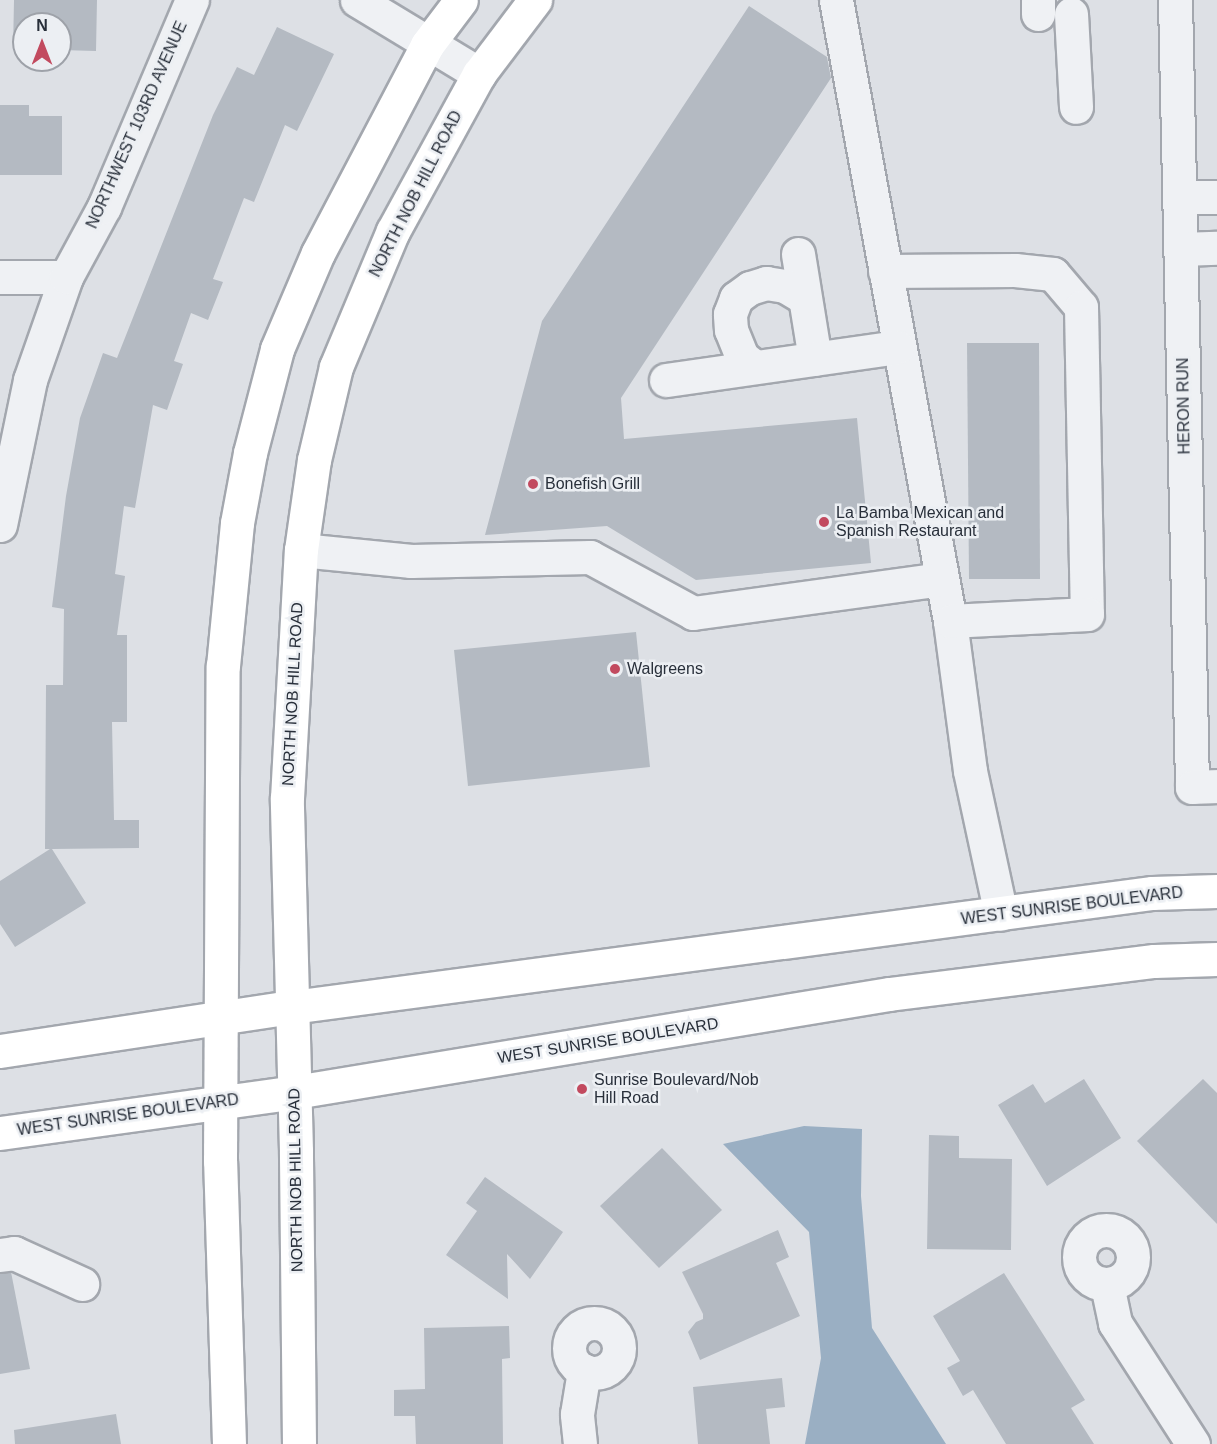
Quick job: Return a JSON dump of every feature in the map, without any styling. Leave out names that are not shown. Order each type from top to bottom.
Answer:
[{"type":"main road","points":[[229,1444],[220,1101],[223,666],[237,523],[250,453],[277,349],[318,253],[427,45],[461,0]]},
{"type":"main road","name":"NORTH NOB HILL ROAD","points":[[299,1444],[295,1092],[287,798],[302,550],[314,460],[336,367],[393,231],[479,74],[536,0]]},
{"type":"main road","name":"WEST SUNRISE BOULEVARD","points":[[0,1051],[292,1007],[1152,893],[1217,891]]},
{"type":"main road","name":"WEST SUNRISE BOULEVARD","points":[[0,1134],[295,1092],[889,994],[1154,961],[1217,959]]},
{"type":"street","name":"NORTHWEST 103RD AVENUE","points":[[0,525],[30,380],[66,277],[104,207],[192,0]]},
{"type":"street","points":[[357,0],[427,45],[479,74]]},
{"type":"street","points":[[836,0],[950,621],[970,771],[1001,914]]},
{"type":"street","name":"HERON RUN","points":[[1175,0],[1192,787],[1217,786]]},
{"type":"street","points":[[1071,14],[1076,107]]},
{"type":"street","points":[[1179,197],[1217,197]]},
{"type":"street","points":[[1180,249],[1217,249]]},
{"type":"street","points":[[798,254],[803,297],[815,359]]},
{"type":"street","points":[[885,271],[1015,270],[1053,274],[1081,307],[1087,614],[950,621]]},
{"type":"street","points":[[0,277],[66,277]]},
{"type":"street","points":[[755,367],[742,357],[730,330],[730,314],[736,298],[750,288],[766,284],[785,286],[803,297]]},
{"type":"street","points":[[666,380],[898,347]]},
{"type":"street","points":[[302,550],[411,561],[590,557],[693,613],[941,579]]},
{"type":"street","points":[[0,1255],[14,1253],[82,1284]]},
{"type":"street","points":[[1107,1285],[1115,1323],[1193,1444]]},
{"type":"street","points":[[580,1444],[577,1414],[584,1371]]},
{"type":"water","points":[[804,1126],[862,1129],[861,1196],[872,1328],[946,1444],[805,1444],[821,1358],[809,1232],[723,1144]]},
{"type":"building","points":[[14,0],[97,0],[96,51],[72,50],[72,12],[14,12]]},
{"type":"building","points":[[749,6],[827,57],[831,78],[621,398],[624,439],[857,418],[871,563],[696,580],[607,526],[485,535],[542,321]]},
{"type":"building","points":[[277,27],[334,54],[297,131],[285,125],[254,202],[244,198],[213,279],[223,282],[208,320],[191,313],[174,361],[183,364],[167,410],[153,405],[135,508],[124,506],[115,574],[125,576],[117,635],[127,635],[127,722],[112,722],[114,820],[139,820],[139,848],[52,849],[86,903],[15,947],[0,924],[0,881],[50,849],[45,849],[46,685],[63,685],[64,609],[52,607],[66,496],[80,418],[103,353],[117,358],[213,115],[237,67],[254,75]]},
{"type":"building","points":[[0,105],[29,105],[29,116],[62,116],[62,175],[0,175]]},
{"type":"building","points":[[967,343],[1039,343],[1040,579],[969,579]]},
{"type":"building","name":"Walgreens","points":[[636,632],[650,767],[468,786],[454,650]]},
{"type":"building","points":[[1084,1079],[1121,1138],[1047,1186],[998,1105],[1033,1084],[1045,1103]]},
{"type":"building","points":[[1203,1079],[1217,1093],[1217,1224],[1137,1141]]},
{"type":"building","points":[[929,1135],[959,1136],[959,1158],[1012,1159],[1011,1250],[927,1249]]},
{"type":"building","points":[[662,1148],[722,1210],[659,1268],[600,1206]]},
{"type":"building","points":[[485,1177],[563,1232],[530,1279],[507,1254],[508,1299],[446,1255],[477,1211],[466,1203]]},
{"type":"building","points":[[778,1230],[789,1257],[776,1263],[800,1316],[700,1360],[688,1332],[696,1322],[703,1319],[703,1314],[682,1272]]},
{"type":"building","points":[[11,1272],[30,1369],[0,1374],[0,1273]]},
{"type":"building","points":[[1004,1273],[1085,1400],[1071,1408],[1094,1444],[1006,1444],[973,1390],[963,1396],[947,1368],[960,1361],[933,1316]]},
{"type":"building","points":[[509,1326],[510,1358],[502,1359],[503,1444],[416,1444],[415,1416],[394,1416],[394,1390],[425,1389],[424,1328]]},
{"type":"building","points":[[782,1378],[785,1407],[766,1409],[770,1444],[698,1444],[693,1387]]},
{"type":"building","points":[[116,1414],[121,1444],[15,1444],[14,1430]]},
{"type":"place","name":"Bonefish Grill","points":[[533,484]]},
{"type":"place","name":"La Bamba Mexican and Spanish Restaurant","points":[[824,522]]},
{"type":"place","name":"Walgreens","points":[[615,669]]},
{"type":"place","name":"Sunrise Boulevard/Nob Hill Road","points":[[582,1089]]}]
